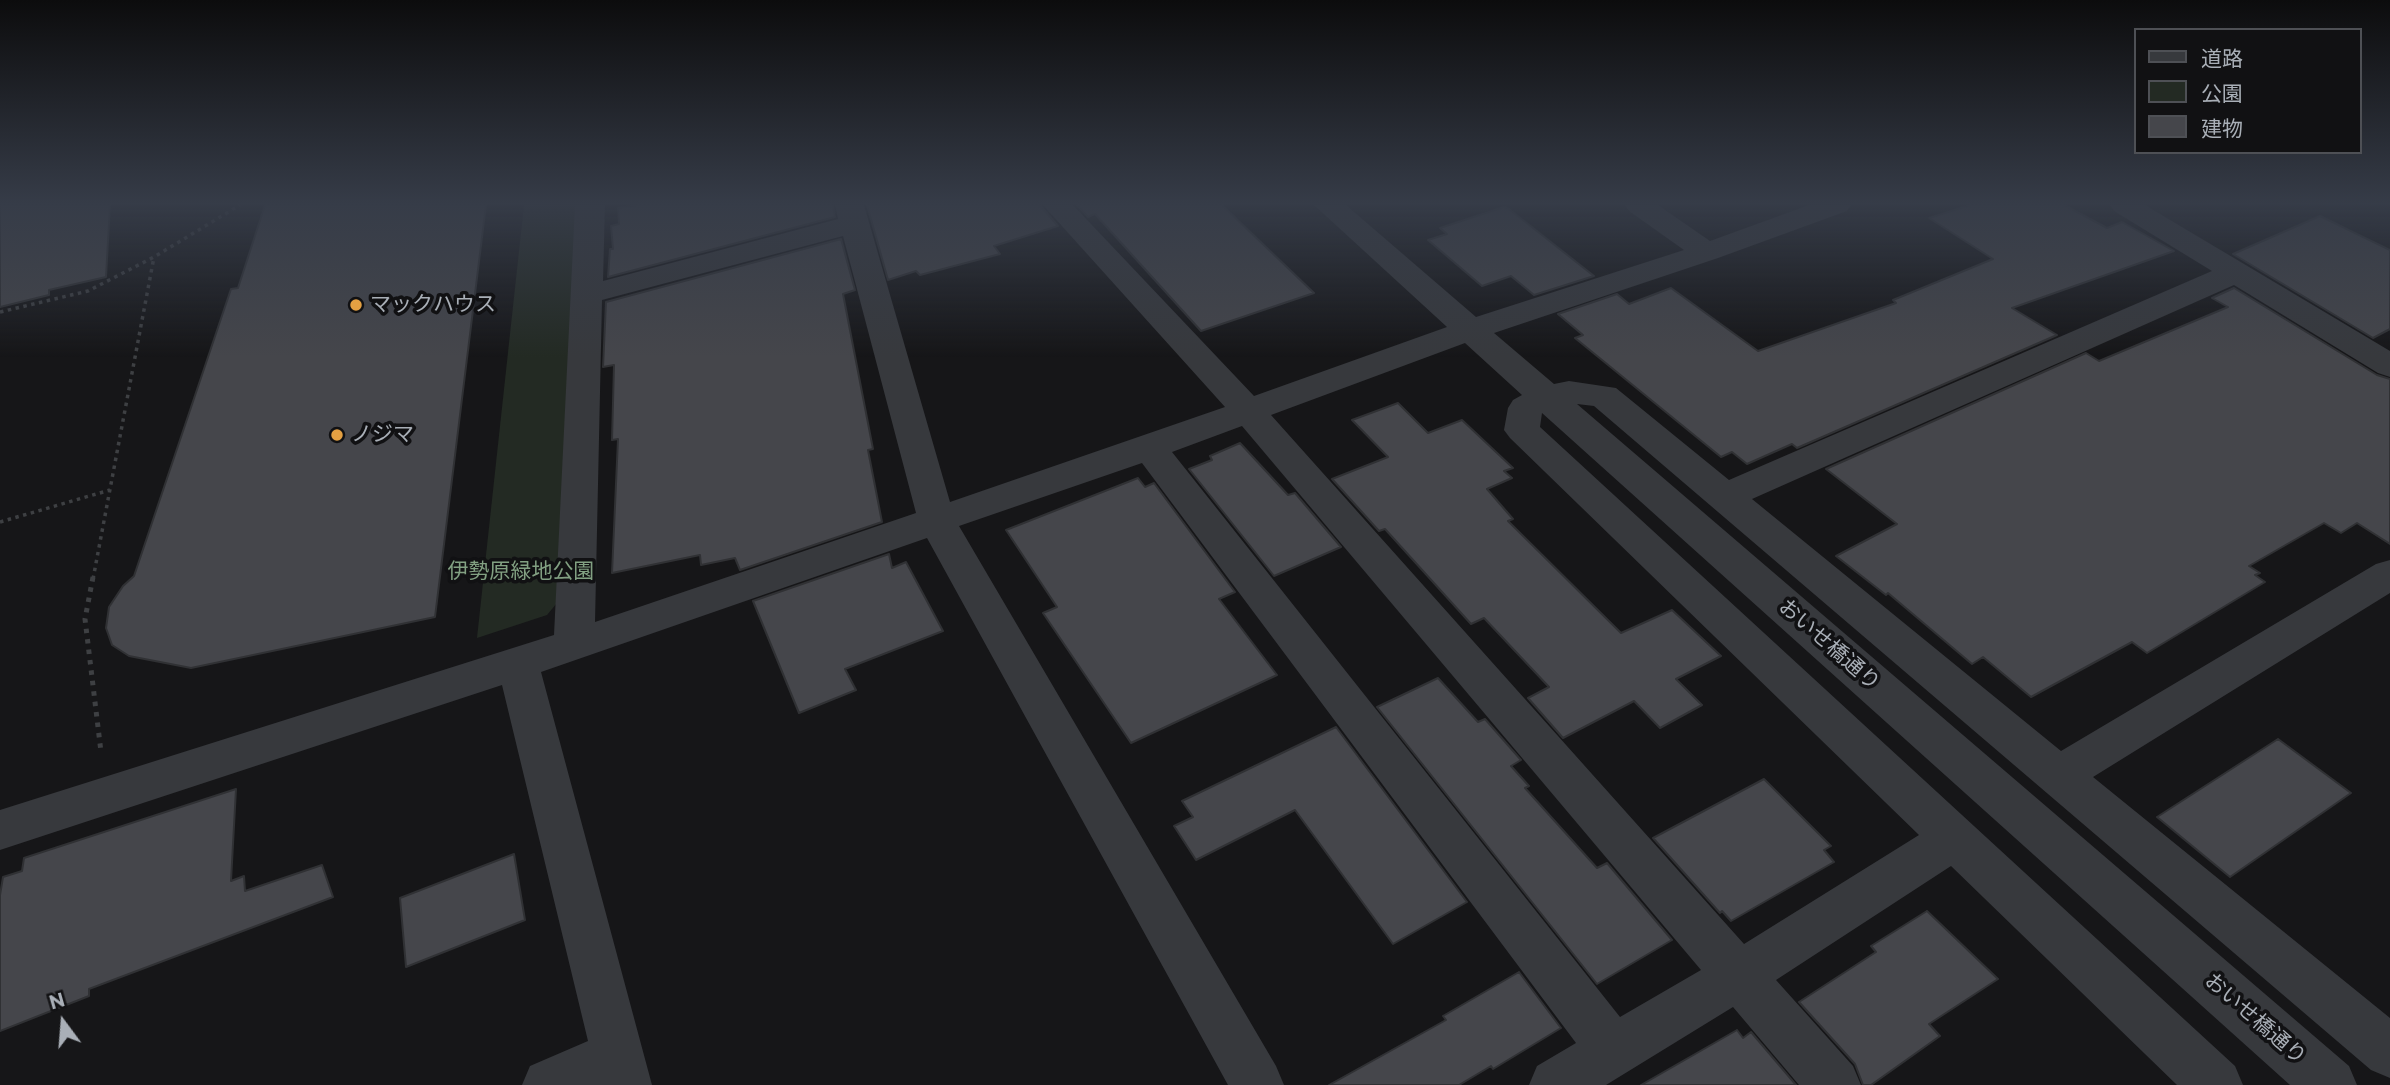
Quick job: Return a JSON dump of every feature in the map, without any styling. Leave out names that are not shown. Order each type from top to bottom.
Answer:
[{"type":"street","points":[[573,645],[588,256]]},
{"type":"street","points":[[586,295],[716,256]]},
{"type":"street","points":[[862,256],[936,519],[1257,1085]]},
{"type":"street","points":[[1103,256],[1248,411],[1834,1085]]},
{"type":"street","name":"おいせ橋通り","points":[[1386,256],[2330,1085]]},
{"type":"street","points":[[0,830],[573,645],[1149,447],[1471,330],[1696,256]]},
{"type":"street","points":[[2206,256],[2390,366]]},
{"type":"street","points":[[1726,496],[2234,273]]},
{"type":"street","points":[[2216,1085],[1522,430],[1525,408],[1546,397],[1569,393],[1604,397],[2390,1052]]},
{"type":"street","points":[[1149,447],[1614,1051]]},
{"type":"street","points":[[2059,775],[2390,574]]},
{"type":"street","points":[[517,663],[622,1069],[549,1085]]},
{"type":"street","points":[[1557,1085],[1737,976],[1955,838]]},
{"type":"path","points":[[0,312],[89,291],[154,257]]},
{"type":"path","points":[[104,796],[104,774],[85,619],[154,257]]},
{"type":"path","points":[[0,522],[110,491]]},
{"type":"green space","name":"伊勢原緑地公園","points":[[519,256],[575,256],[557,603],[547,615],[477,638]]},
{"type":"building","points":[[0,256],[107,256],[106,277],[49,290],[49,295],[0,307]]},
{"type":"building","points":[[249,256],[480,256],[435,617],[191,668],[129,656],[112,645],[106,628],[109,607],[123,586],[134,576],[231,289],[238,288]]},
{"type":"building","points":[[610,256],[689,256],[608,277]]},
{"type":"building","points":[[779,256],[846,256],[855,290],[843,294],[873,449],[868,450],[882,522],[740,570],[735,558],[701,565],[700,555],[612,573],[618,439],[612,440],[614,365],[603,367],[606,302]]},
{"type":"building","points":[[881,256],[994,256],[920,275],[916,271],[888,280]]},
{"type":"building","points":[[1133,256],[1275,256],[1314,293],[1201,331]]},
{"type":"building","points":[[1446,256],[1568,256],[1594,276],[1534,295],[1511,276],[1482,286]]},
{"type":"building","points":[[1988,256],[2161,256],[2012,308],[2057,335],[1797,448],[1792,444],[1747,464],[1732,452],[1721,457],[1575,338],[1583,335],[1558,314],[1617,294],[1629,304],[1671,288],[1758,351],[1896,303],[1893,300],[1993,259]]},
{"type":"building","points":[[2236,256],[2390,256],[2390,329],[2373,338]]},
{"type":"building","points":[[2234,288],[2377,375],[2390,379],[2390,544],[2357,523],[2341,533],[2324,523],[2249,566],[2260,573],[2255,575],[2265,582],[2147,653],[2132,642],[2031,697],[1983,657],[1972,664],[1888,593],[1886,595],[1836,556],[1897,524],[1826,469],[2086,353],[2099,361],[2228,307],[2212,298]]},
{"type":"building","points":[[1398,403],[1428,433],[1462,420],[1513,468],[1504,471],[1512,478],[1487,489],[1513,519],[1508,521],[1621,633],[1672,610],[1721,656],[1676,679],[1702,705],[1660,728],[1634,701],[1563,738],[1528,698],[1549,687],[1484,618],[1471,624],[1385,529],[1379,531],[1332,479],[1388,457],[1352,420]]},
{"type":"building","points":[[1240,443],[1288,495],[1295,493],[1341,547],[1274,576],[1189,469],[1212,460],[1210,456]]},
{"type":"building","points":[[1138,478],[1145,487],[1154,483],[1235,592],[1219,599],[1277,675],[1131,743],[1043,613],[1057,607],[1006,530]]},
{"type":"building","points":[[889,554],[892,568],[906,562],[943,631],[845,669],[856,690],[799,713],[753,601]]},
{"type":"building","points":[[1438,678],[1478,722],[1485,719],[1521,760],[1511,766],[1529,786],[1525,788],[1597,868],[1607,863],[1672,940],[1597,984],[1377,707]]},
{"type":"building","points":[[1336,727],[1467,902],[1393,944],[1295,810],[1196,860],[1174,826],[1193,817],[1182,801]]},
{"type":"building","points":[[2278,739],[2351,793],[2230,877],[2157,817]]},
{"type":"building","points":[[1764,779],[1831,846],[1824,850],[1834,862],[1731,921],[1722,911],[1720,913],[1653,838]]},
{"type":"building","points":[[236,789],[231,881],[244,876],[245,891],[322,865],[333,897],[89,989],[89,996],[0,1031],[0,895],[3,877],[22,871],[24,858]]},
{"type":"building","points":[[514,854],[525,920],[406,967],[400,898]]},
{"type":"building","points":[[1927,911],[1998,979],[1929,1024],[1940,1036],[1871,1085],[1863,1085],[1855,1064],[1799,1002],[1876,952],[1871,946]]},
{"type":"building","points":[[1519,972],[1561,1028],[1493,1069],[1491,1066],[1459,1085],[1329,1085],[1446,1020],[1443,1016]]},
{"type":"building","points":[[1737,1030],[1743,1038],[1751,1032],[1796,1085],[1641,1085]]},
{"type":"place","name":"マックハウス","points":[[356,305]]},
{"type":"place","name":"ノジマ","points":[[337,435]]}]
